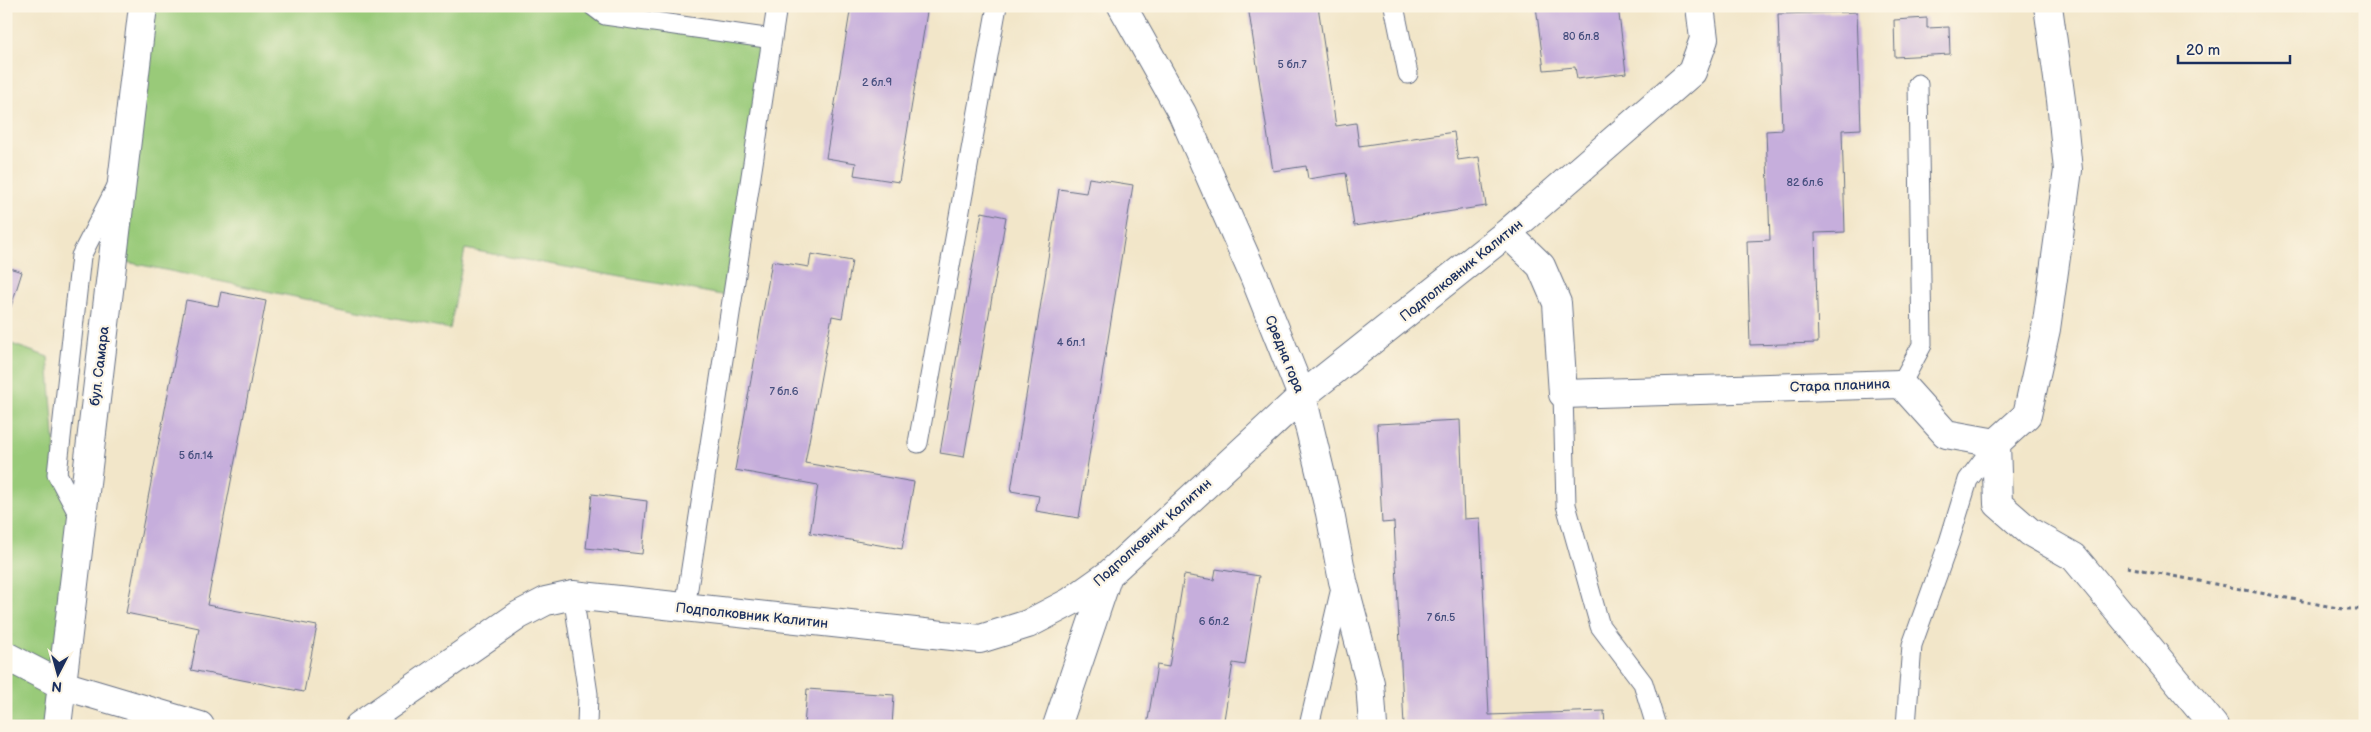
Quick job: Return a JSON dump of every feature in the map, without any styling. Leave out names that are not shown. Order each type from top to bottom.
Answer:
[{"type":"street","name":"бул. Самара","points":[[57,726],[142,6]]},
{"type":"street","name":"Средна гора","points":[[1122,6],[1182,113],[1254,276],[1302,396],[1330,513],[1343,581],[1370,683],[1373,726]]},
{"type":"street","name":"Подполковник Калитин","points":[[360,726],[519,615],[546,601],[573,595],[980,639],[1028,624],[1070,602],[1108,575],[1302,396],[1507,234],[1692,72],[1704,39],[1700,6]]},
{"type":"street","points":[[2048,6],[2061,100],[2068,170],[2046,329],[2027,415],[1996,443],[1998,504],[2030,532],[2074,557],[2214,726]]},
{"type":"street","points":[[1507,234],[1541,266],[1557,304],[1563,394]]},
{"type":"street","name":"Стара планина","points":[[1563,394],[1901,384],[1946,434],[1996,443]]},
{"type":"street","points":[[1057,726],[1108,575]]},
{"type":"street","points":[[6,656],[62,685],[200,726]]},
{"type":"lane","points":[[593,6],[605,15],[772,39]]},
{"type":"lane","points":[[685,608],[777,6]]},
{"type":"lane","points":[[918,443],[997,6]]},
{"type":"lane","points":[[1394,6],[1408,74]]},
{"type":"lane","points":[[1901,384],[1922,345],[1918,84]]},
{"type":"lane","points":[[1563,394],[1566,505],[1600,626],[1643,683],[1656,726]]},
{"type":"lane","points":[[1906,726],[1912,646],[1949,542],[1968,480],[1996,443]]},
{"type":"lane","points":[[1309,726],[1343,581]]},
{"type":"lane","points":[[573,595],[588,694],[587,726]]},
{"type":"path","points":[[2074,557],[2343,609],[2365,609]]},
{"type":"green space","points":[[143,6],[596,6],[772,39],[733,297],[465,249],[450,329],[112,259]]},
{"type":"green space","points":[[6,342],[48,357],[57,474],[81,519],[57,726],[6,726]]},
{"type":"building","points":[[851,6],[928,6],[899,182],[854,175],[856,163],[826,158]]},
{"type":"building","points":[[1248,6],[1318,6],[1336,126],[1356,123],[1359,146],[1454,132],[1458,160],[1479,157],[1486,206],[1354,226],[1346,173],[1308,179],[1306,166],[1273,171]]},
{"type":"building","points":[[1536,6],[1618,6],[1626,73],[1577,79],[1575,67],[1544,70]]},
{"type":"building","points":[[1857,12],[1861,129],[1842,130],[1845,232],[1815,233],[1818,343],[1750,345],[1747,241],[1770,240],[1766,131],[1782,130],[1778,14]]},
{"type":"building","points":[[1927,18],[1927,28],[1949,27],[1950,54],[1895,57],[1894,20]]},
{"type":"building","points":[[1089,178],[1133,185],[1079,518],[1036,511],[1039,496],[1011,491],[1059,189],[1086,193]]},
{"type":"building","points":[[982,212],[1006,217],[964,457],[940,453]]},
{"type":"building","points":[[811,254],[852,261],[842,318],[832,316],[805,463],[914,482],[902,549],[810,533],[818,485],[735,470],[772,261],[809,267]]},
{"type":"building","points":[[6,267],[22,272],[7,319],[6,319]]},
{"type":"building","points":[[221,292],[266,301],[207,605],[317,626],[304,692],[191,670],[199,628],[126,613],[186,300],[218,306]]},
{"type":"building","points":[[1460,420],[1464,519],[1480,518],[1489,715],[1604,711],[1605,726],[1404,726],[1394,522],[1382,523],[1377,424]]},
{"type":"building","points":[[592,494],[647,501],[642,554],[586,548]]},
{"type":"building","points":[[1216,569],[1259,576],[1245,665],[1233,663],[1223,726],[1147,726],[1157,665],[1169,667],[1184,575],[1214,580]]},
{"type":"building","points":[[807,689],[894,695],[892,726],[804,726]]}]
